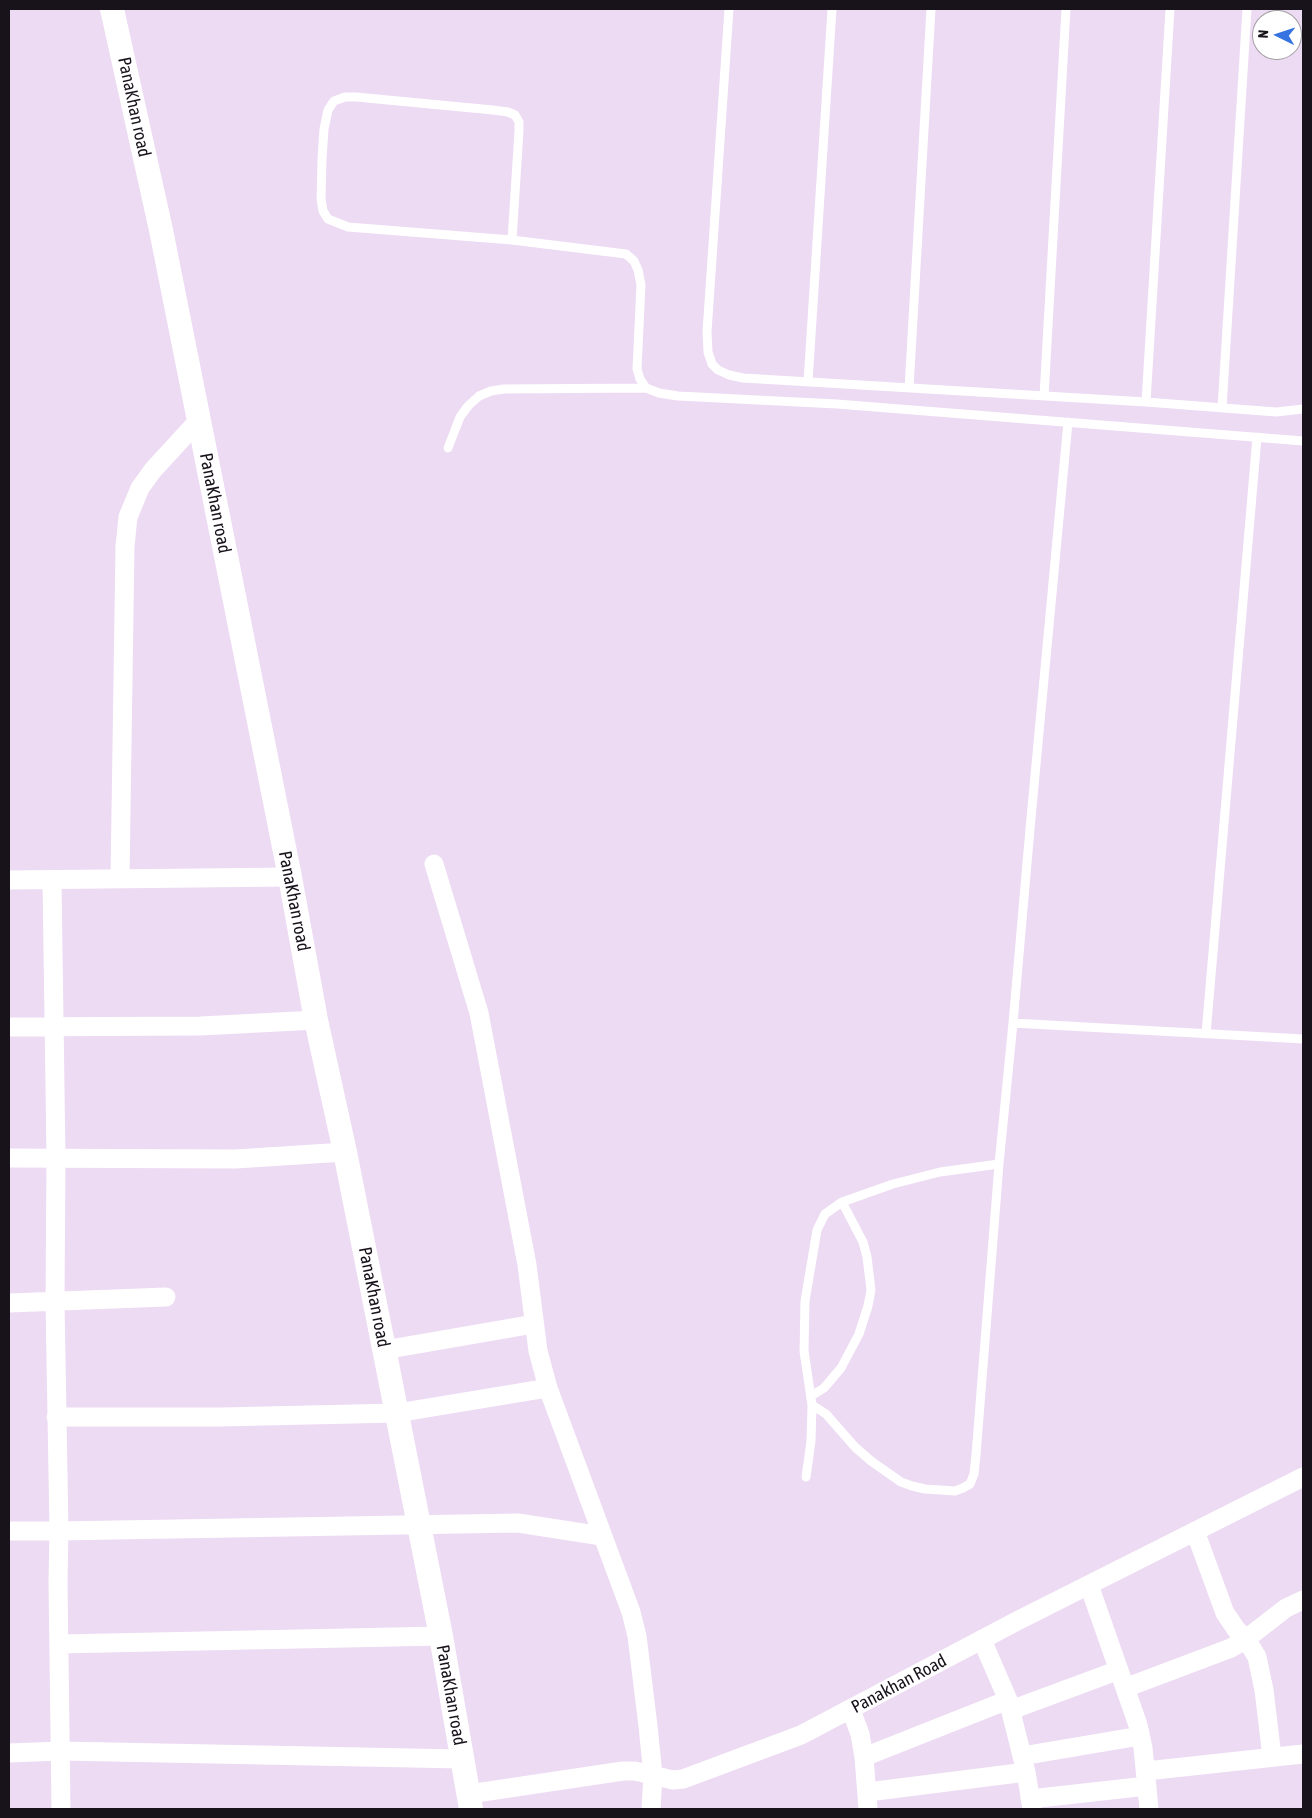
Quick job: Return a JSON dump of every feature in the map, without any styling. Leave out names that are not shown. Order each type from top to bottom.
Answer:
[{"type":"street","name":"PanaKhan road","points":[[112,9],[161,230],[199,420],[290,877],[316,1020],[345,1152],[441,1636],[470,1801]]},
{"type":"street","points":[[120,878],[125,555],[128,518],[140,488],[153,470],[199,420]]},
{"type":"street","points":[[434,864],[479,1013],[527,1265],[538,1352],[548,1388],[631,1612],[637,1636],[653,1775],[651,1809]]},
{"type":"street","points":[[9,880],[290,877]]},
{"type":"street","points":[[52,880],[61,1809]]},
{"type":"street","points":[[9,1027],[201,1026],[316,1020]]},
{"type":"street","points":[[9,1158],[235,1159],[345,1152]]},
{"type":"street","points":[[9,1302],[166,1297]]},
{"type":"street","points":[[384,1350],[534,1324]]},
{"type":"street","points":[[56,1417],[221,1417],[397,1413],[548,1388]]},
{"type":"street","name":"Panakhan Road","points":[[470,1801],[623,1771],[635,1771],[672,1780],[683,1779],[801,1736],[1089,1584],[1303,1477]]},
{"type":"street","points":[[9,1531],[518,1524],[602,1536]]},
{"type":"street","points":[[1195,1531],[1226,1613],[1257,1657],[1261,1672],[1272,1757]]},
{"type":"street","points":[[1089,1584],[1140,1736],[1150,1809]]},
{"type":"street","points":[[864,1758],[1010,1705],[1122,1679],[1231,1648],[1246,1639],[1286,1608],[1303,1600]]},
{"type":"street","points":[[59,1644],[441,1636]]},
{"type":"street","points":[[982,1640],[1010,1705],[1031,1804],[1146,1778],[1272,1757],[1303,1754]]},
{"type":"street","points":[[851,1710],[860,1734],[868,1801],[1140,1736]]},
{"type":"street","points":[[9,1754],[61,1751],[462,1759]]},
{"type":"lane","points":[[729,9],[707,332],[708,352],[712,364],[718,370],[729,375],[744,378],[1146,402],[1276,412],[1303,409]]},
{"type":"lane","points":[[808,382],[832,9]]},
{"type":"lane","points":[[909,388],[931,9]]},
{"type":"lane","points":[[1044,396],[1066,9]]},
{"type":"lane","points":[[1146,402],[1170,9]]},
{"type":"lane","points":[[1222,408],[1247,9]]},
{"type":"lane","points":[[512,240],[519,131],[515,115],[493,110],[356,97],[345,97],[334,101],[328,110],[324,129],[322,159],[321,199],[323,211],[328,219],[348,227],[512,240],[614,251],[626,254],[634,261],[641,285],[637,369],[640,379],[646,388]]},
{"type":"lane","points":[[448,448],[460,417],[468,406],[479,396],[490,391],[504,389],[646,388],[658,393],[678,396],[847,405],[1303,441]]},
{"type":"lane","points":[[812,1405],[826,1414],[866,1457],[901,1482],[925,1489],[955,1491],[970,1484],[974,1474],[976,1455],[999,1164],[1014,1023],[1030,819],[1068,422]]},
{"type":"lane","points":[[1206,1034],[1256,437]]},
{"type":"lane","points":[[1014,1023],[1303,1040]]},
{"type":"lane","points":[[806,1477],[811,1441],[812,1405],[804,1351],[805,1301],[819,1223],[825,1214],[842,1202],[893,1184],[940,1172],[999,1164]]},
{"type":"lane","points":[[811,1396],[824,1388],[841,1368],[859,1334],[869,1298],[870,1272],[868,1257],[863,1242],[842,1202]]}]
